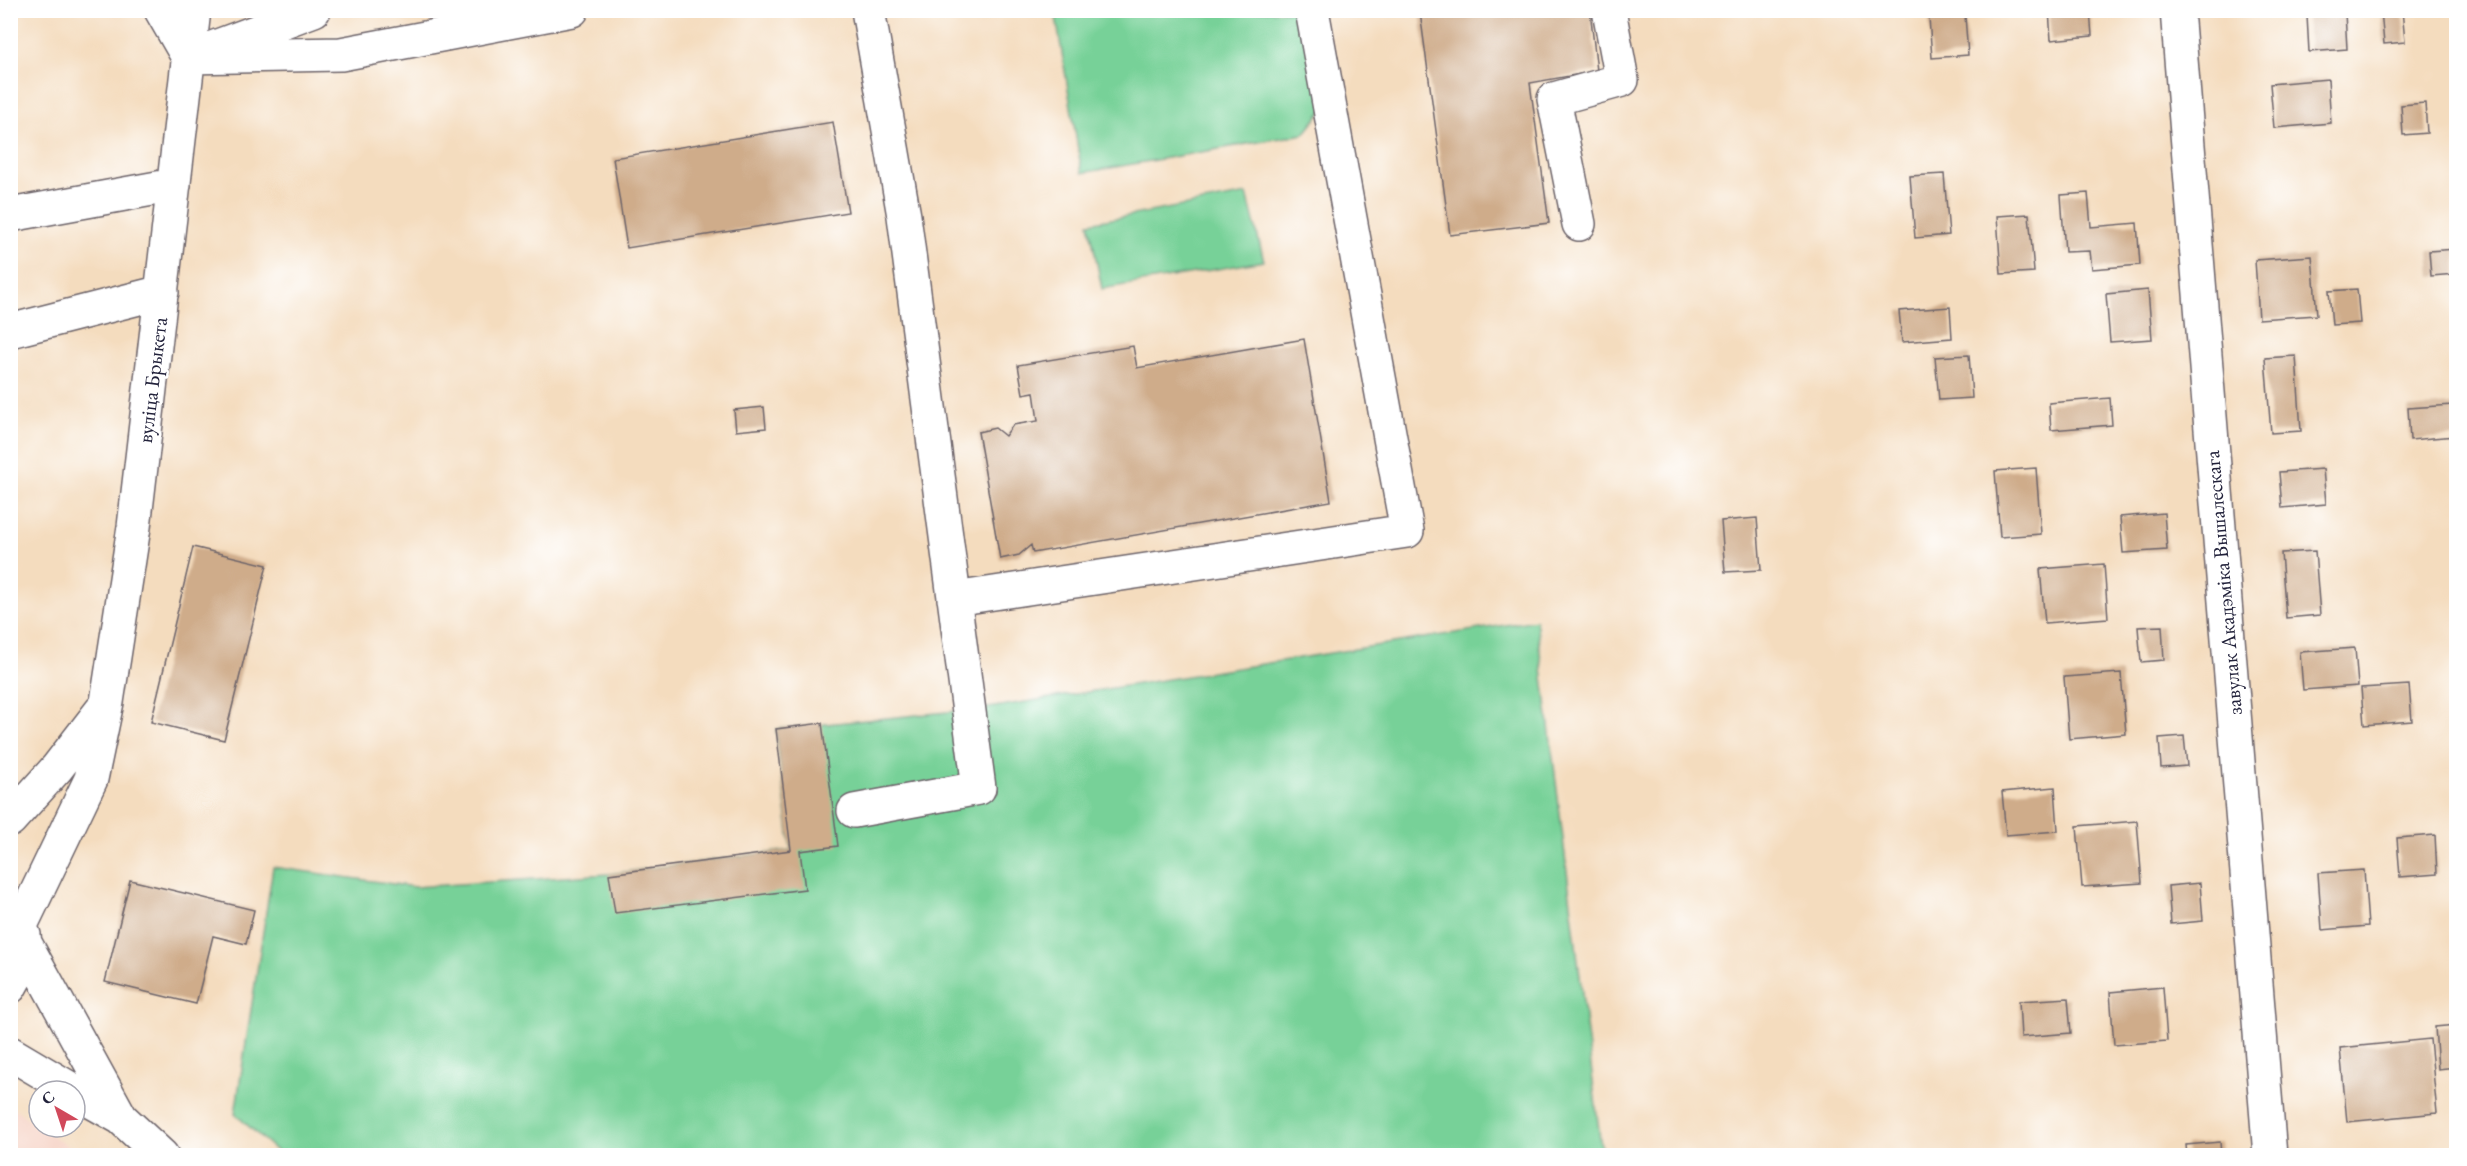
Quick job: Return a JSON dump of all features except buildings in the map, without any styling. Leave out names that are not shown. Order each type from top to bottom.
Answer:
[{"type":"street","points":[[161,10],[188,57]]},
{"type":"street","name":"вуліца Брыкета","points":[[10,987],[21,968],[19,924],[91,779],[107,702],[134,527],[194,10]]},
{"type":"street","points":[[188,57],[314,10]]},
{"type":"street","points":[[188,57],[341,54],[572,10]]},
{"type":"street","points":[[855,811],[979,788],[904,216],[868,10]]},
{"type":"street","points":[[954,599],[1407,531],[1312,10]]},
{"type":"street","points":[[1579,224],[1554,99],[1622,80],[1609,10]]},
{"type":"street","name":"завулак Акадэміка Вышалескага","points":[[2176,10],[2270,1155]]},
{"type":"street","points":[[10,215],[174,185]]},
{"type":"street","points":[[10,331],[162,292]]},
{"type":"street","name":"вуліца Брыкета","points":[[10,820],[57,768],[107,702]]},
{"type":"street","points":[[19,924],[121,1118]]},
{"type":"street","points":[[10,1053],[54,1079]]},
{"type":"street","points":[[87,1098],[121,1118],[162,1155]]},
{"type":"shaded area","points":[[10,1105],[27,1118],[27,1139],[57,1139],[82,1155],[11,1155]]},
{"type":"green space","points":[[1055,11],[1319,11],[1332,99],[1304,134],[1082,173]]},
{"type":"green space","points":[[1247,194],[1264,261],[1102,289],[1089,223]]},
{"type":"green space","points":[[1536,620],[1602,1155],[282,1156],[235,1114],[273,867],[415,887],[609,874],[791,850],[776,729],[988,708]]}]
